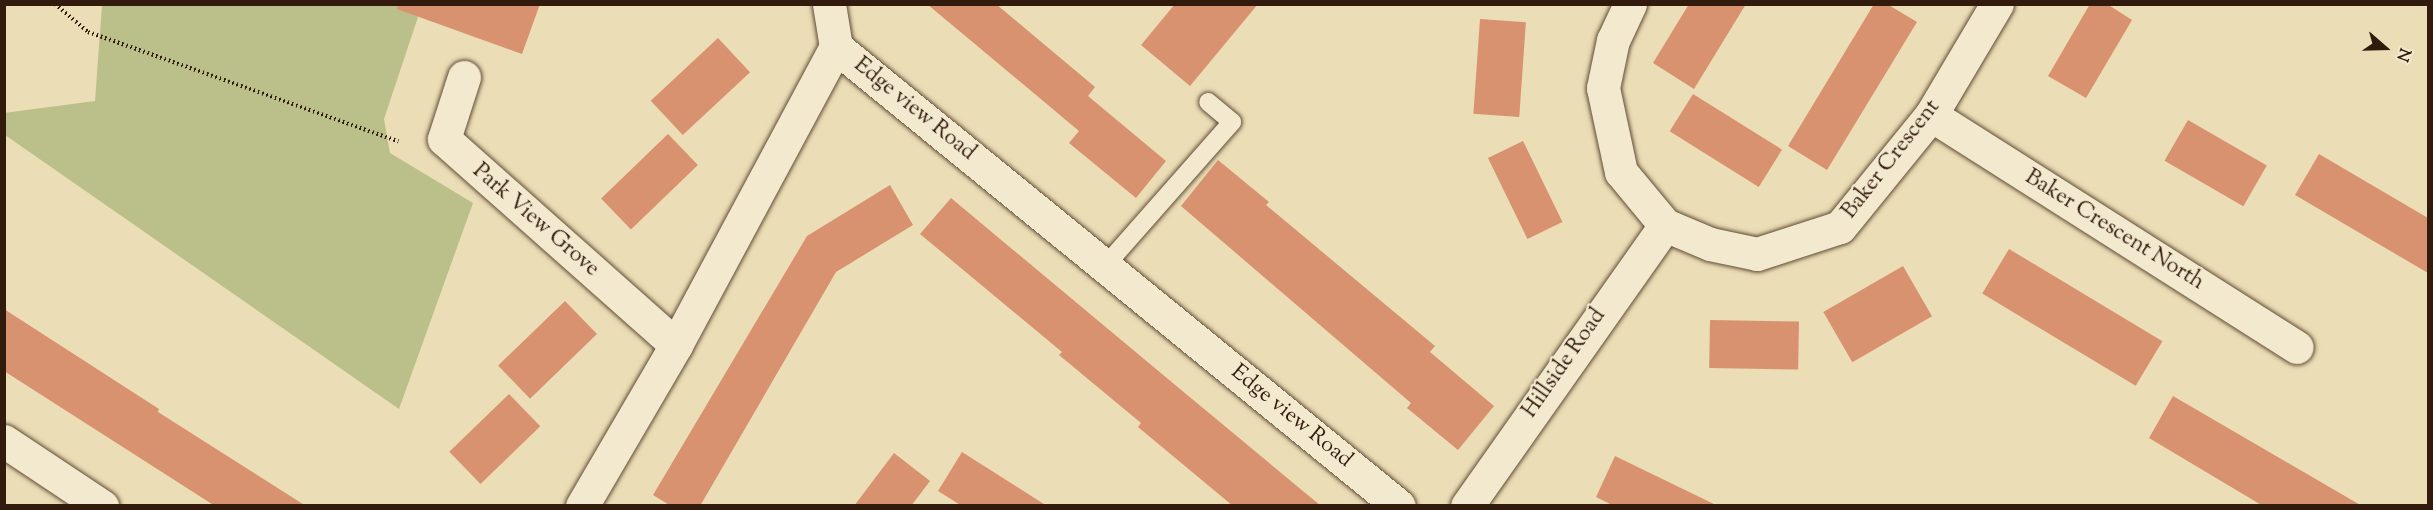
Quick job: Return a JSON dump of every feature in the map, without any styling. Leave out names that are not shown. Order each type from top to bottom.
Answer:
[{"type":"street","points":[[829,4],[836,47]]},
{"type":"street","name":"Baker Crescent","points":[[1630,4],[1613,40],[1603,88],[1621,172],[1665,225],[1710,244],[1757,254],[1839,227],[1871,193],[1931,115],[1997,4]]},
{"type":"street","name":"Edge view Road","points":[[582,506],[676,345],[836,47],[1399,506]]},
{"type":"street","name":"Park View Grove","points":[[465,77],[444,139],[676,345]]},
{"type":"street","name":"Baker Crescent North","points":[[1931,115],[2297,347]]},
{"type":"street","name":"Hillside Road","points":[[1467,505],[1665,225]]},
{"type":"street","points":[[4,441],[102,506]]},
{"type":"lane","points":[[1105,266],[1232,122],[1208,102]]},
{"type":"path","points":[[55,4],[88,32],[398,141]]},
{"type":"green space","points":[[102,5],[422,5],[384,119],[390,153],[473,203],[399,409],[5,135],[4,113],[95,101]]},
{"type":"building","points":[[398,4],[540,4],[522,54],[397,9]]},
{"type":"building","points":[[927,4],[996,4],[1095,87],[1088,96],[1166,161],[1136,198],[1069,143],[1079,131]]},
{"type":"building","points":[[1175,4],[1258,4],[1190,86],[1141,45]]},
{"type":"building","points":[[1689,4],[1746,4],[1694,89],[1653,63]]},
{"type":"building","points":[[1874,4],[1887,4],[1917,22],[1827,170],[1788,146]]},
{"type":"building","points":[[2090,4],[2107,4],[2132,20],[2086,98],[2048,76]]},
{"type":"building","points":[[1480,19],[1526,22],[1519,117],[1473,114]]},
{"type":"building","points":[[718,38],[750,72],[683,135],[651,101]]},
{"type":"building","points":[[1693,94],[1782,150],[1759,187],[1670,131]]},
{"type":"building","points":[[2188,120],[2267,166],[2243,206],[2164,161]]},
{"type":"building","points":[[668,134],[698,165],[631,230],[601,199]]},
{"type":"building","points":[[1523,141],[1562,222],[1527,239],[1488,158]]},
{"type":"building","points":[[2319,154],[2428,218],[2428,273],[2295,195]]},
{"type":"building","points":[[1218,160],[1269,202],[1266,205],[1435,346],[1430,352],[1494,406],[1458,450],[1407,408],[1411,403],[1181,206]]},
{"type":"building","points":[[890,185],[913,225],[836,272],[700,506],[671,506],[653,495],[807,236]]},
{"type":"building","points":[[951,198],[1321,506],[1233,506],[1138,427],[1141,423],[1059,355],[1062,352],[920,234]]},
{"type":"building","points":[[2009,249],[2162,341],[2136,386],[1982,294]]},
{"type":"building","points":[[1903,266],[1932,316],[1852,362],[1823,312]]},
{"type":"building","points":[[565,301],[597,334],[530,399],[498,366]]},
{"type":"building","points":[[4,309],[159,409],[158,412],[306,506],[215,506],[4,371]]},
{"type":"building","points":[[1710,320],[1799,322],[1798,370],[1709,368]]},
{"type":"building","points":[[509,394],[540,426],[481,484],[449,452]]},
{"type":"building","points":[[2173,396],[2362,506],[2263,506],[2149,438]]},
{"type":"building","points":[[962,452],[1047,506],[962,506],[938,491]]},
{"type":"building","points":[[894,453],[930,481],[911,506],[854,506]]},
{"type":"building","points":[[1615,456],[1718,506],[1614,506],[1596,497]]}]
